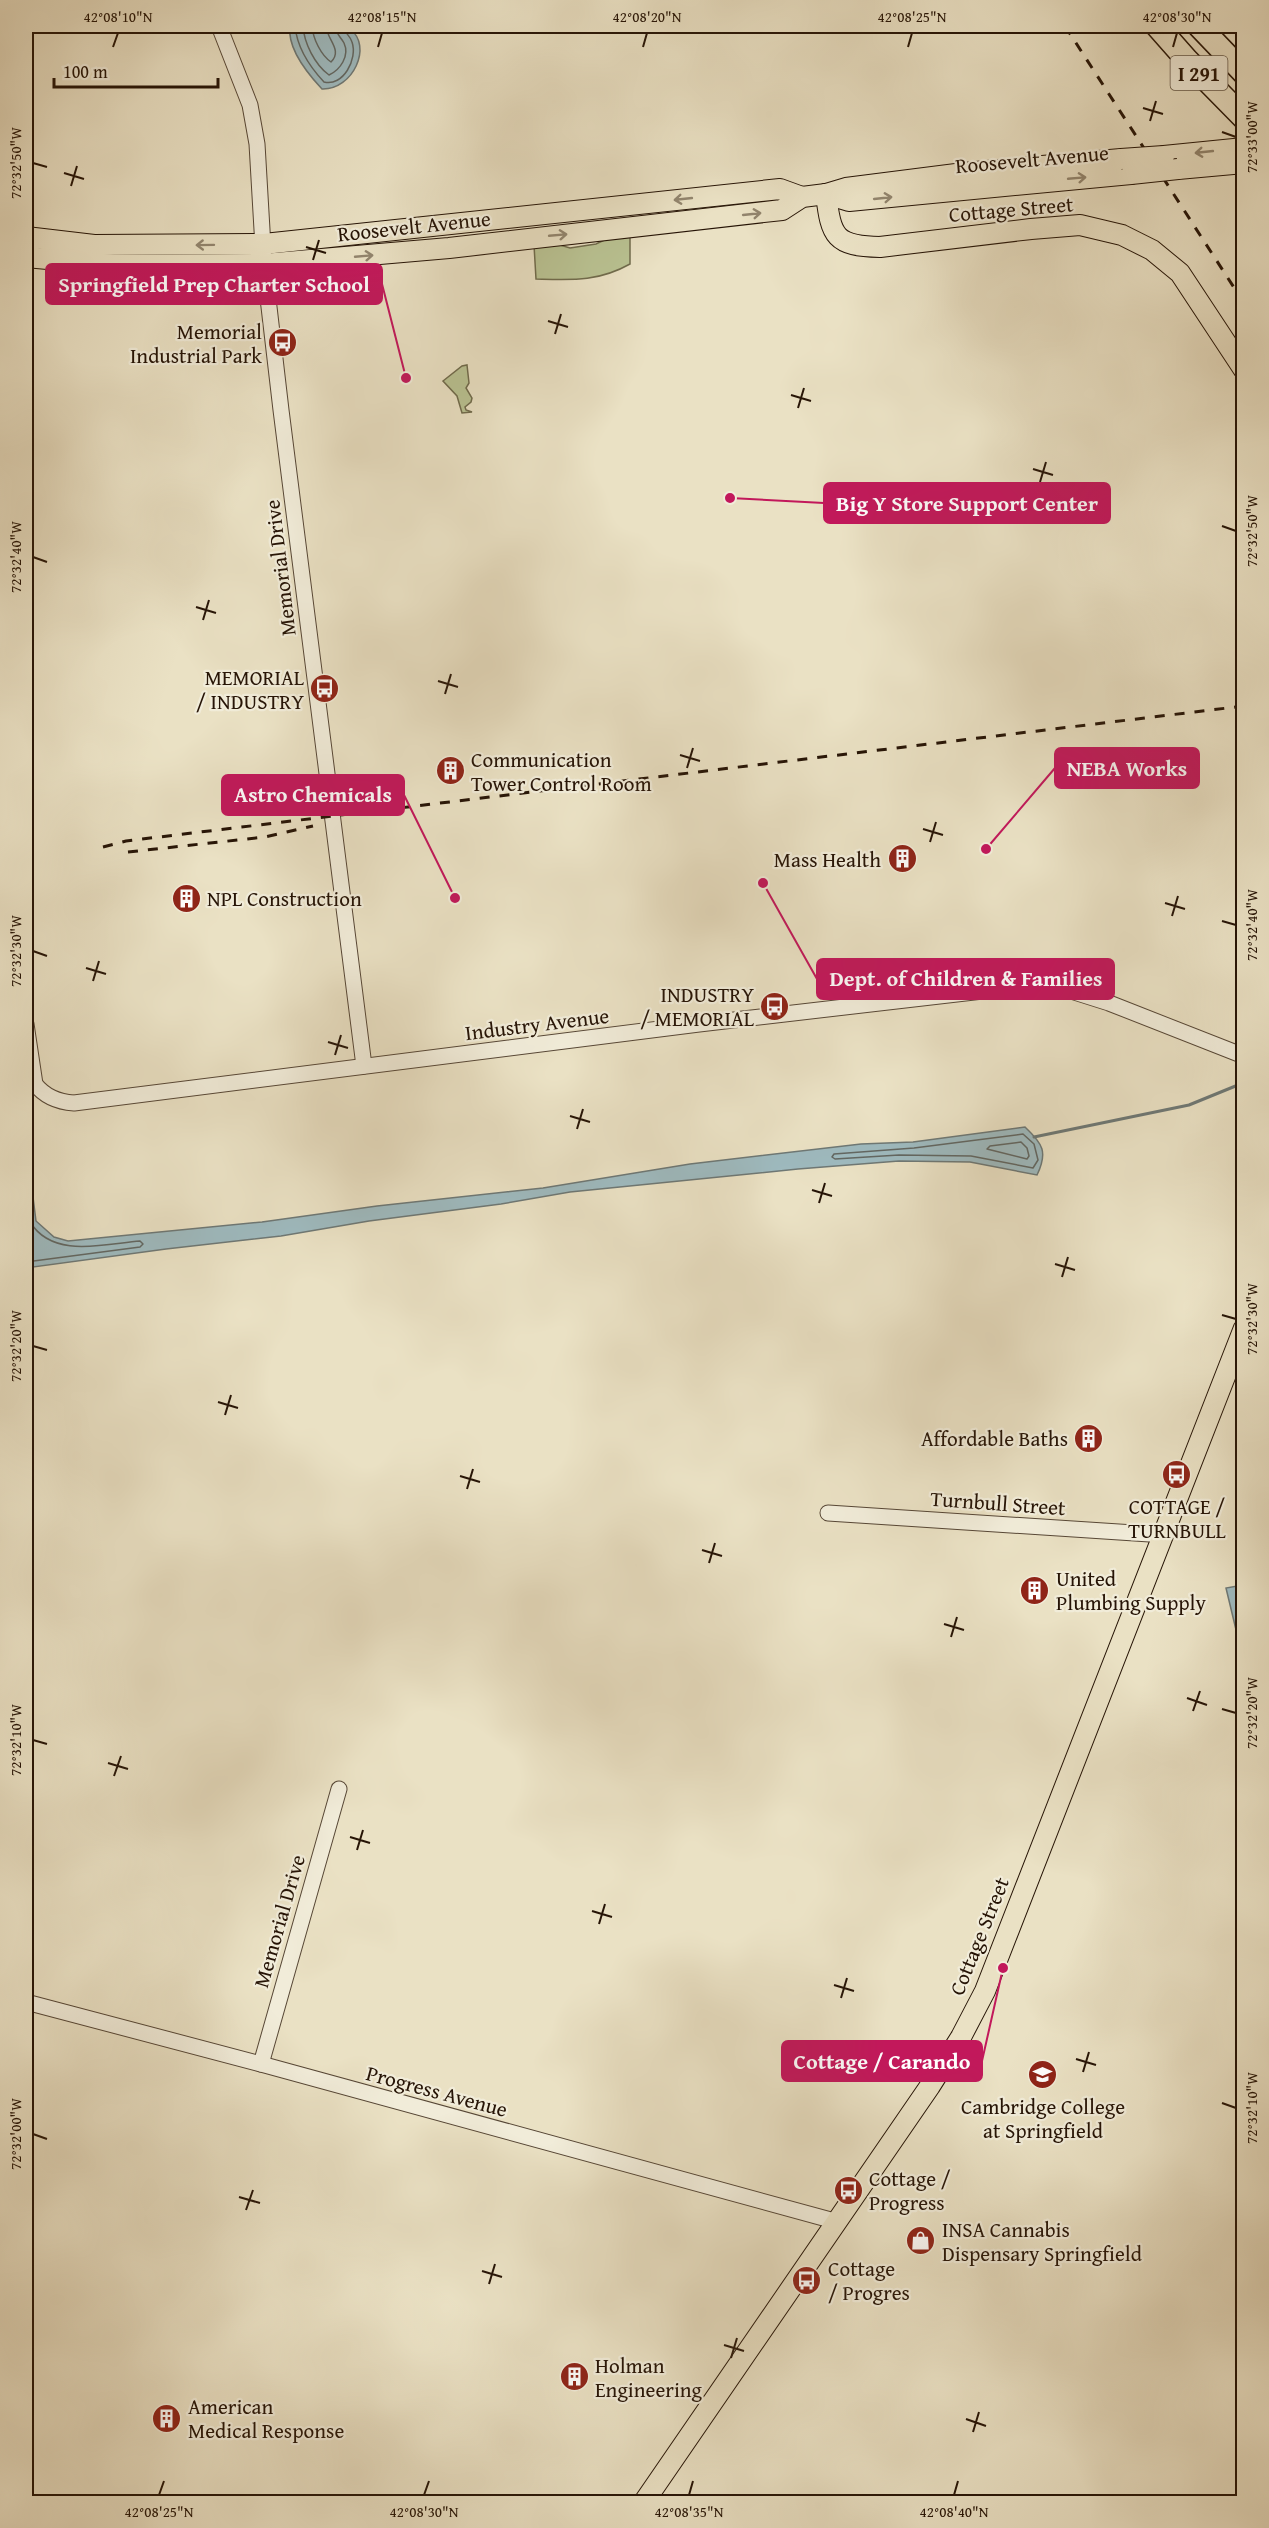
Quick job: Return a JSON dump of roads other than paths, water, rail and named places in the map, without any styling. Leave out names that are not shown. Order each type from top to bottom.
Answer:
[{"type":"highway","name":"I 291","points":[[1157,26],[1244,118]]},
{"type":"highway","name":"I 291","points":[[1199,26],[1244,74]]},
{"type":"main road","name":"Roosevelt Avenue","points":[[26,257],[113,265],[264,264],[448,248],[782,210],[802,197],[826,194],[849,201],[1126,167],[1164,156],[1244,148]]},
{"type":"main road","name":"Roosevelt Avenue","points":[[1126,167],[1178,169],[1244,163]]},
{"type":"main road","name":"Roosevelt Avenue","points":[[26,237],[142,246],[264,244],[780,189],[802,197]]},
{"type":"main road","name":"Cottage Street","points":[[826,194],[833,231],[840,239],[855,246],[880,247],[1080,225],[1122,235],[1152,250],[1180,273],[1244,370]]},
{"type":"main road","points":[[631,204],[634,227]]},
{"type":"main road","points":[[522,215],[525,238]]},
{"type":"main road","name":"Cottage Street","points":[[644,2502],[936,2077],[961,2037],[985,1991],[1244,1328]]},
{"type":"street","name":"Memorial Drive","points":[[219,26],[250,105],[257,144],[264,264],[364,1066]]},
{"type":"street","name":"Industry Avenue","points":[[26,1024],[35,1084],[40,1091],[61,1102],[74,1103],[1017,987],[1071,992],[1109,1003],[1244,1056]]},
{"type":"street","name":"Turnbull Street","points":[[828,1513],[1164,1535]]},
{"type":"street","name":"Memorial Drive","points":[[261,2064],[339,1789]]},
{"type":"street","name":"Progress Avenue","points":[[26,2002],[838,2222]]},
{"type":"water","points":[[330,25],[350,29],[357,36],[360,46],[356,66],[351,75],[333,87],[322,89],[304,68],[295,51],[290,26]]},
{"type":"water","points":[[1025,1127],[1036,1138],[1042,1149],[1042,1160],[1037,1175],[970,1162],[899,1161],[798,1169],[570,1192],[281,1236],[26,1268],[26,1134],[33,1151],[32,1189],[36,1221],[54,1237],[68,1241],[262,1222],[377,1206],[543,1188],[690,1164],[861,1144],[913,1142]]},
{"type":"water","points":[[1244,1585],[1243,1659],[1226,1588]]},
{"type":"waterway","points":[[1034,1137],[1189,1105],[1238,1085]]},
{"type":"railway","points":[[1065,26],[1244,303]]},
{"type":"railway","points":[[103,847],[126,841],[1244,706]]},
{"type":"railway","points":[[128,852],[265,837],[313,826]]},
{"type":"place","name":"Memorial Industrial Park","points":[[283,343]]},
{"type":"place","name":"Springfield Prep Charter School","points":[[406,378]]},
{"type":"place","name":"Big Y Store Support Center","points":[[730,498]]},
{"type":"place","name":"MEMORIAL / INDUSTRY","points":[[325,689]]},
{"type":"place","name":"Communication Tower Control Room","points":[[450,771]]},
{"type":"place","name":"NEBA Works","points":[[986,849]]},
{"type":"place","name":"Mass Health","points":[[902,859]]},
{"type":"place","name":"Dept. of Children & Families","points":[[763,883]]},
{"type":"place","name":"NPL Construction","points":[[186,898]]},
{"type":"place","name":"Astro Chemicals","points":[[455,898]]},
{"type":"place","name":"INDUSTRY / MEMORIAL","points":[[775,1006]]},
{"type":"place","name":"Affordable Baths","points":[[1089,1438]]},
{"type":"place","name":"COTTAGE / TURNBULL","points":[[1177,1475]]},
{"type":"place","name":"United Plumbing Supply","points":[[1035,1590]]},
{"type":"place","name":"Cottage / Carando","points":[[1003,1968]]},
{"type":"place","name":"Cambridge College at Springfield","points":[[1043,2075]]},
{"type":"place","name":"Cottage / Progress","points":[[848,2190]]},
{"type":"place","name":"INSA Cannabis Dispensary Springfield","points":[[921,2241]]},
{"type":"place","name":"Cottage / Progres","points":[[807,2280]]},
{"type":"place","name":"Holman Engineering","points":[[574,2377]]},
{"type":"place","name":"American Medical Response","points":[[167,2418]]}]
